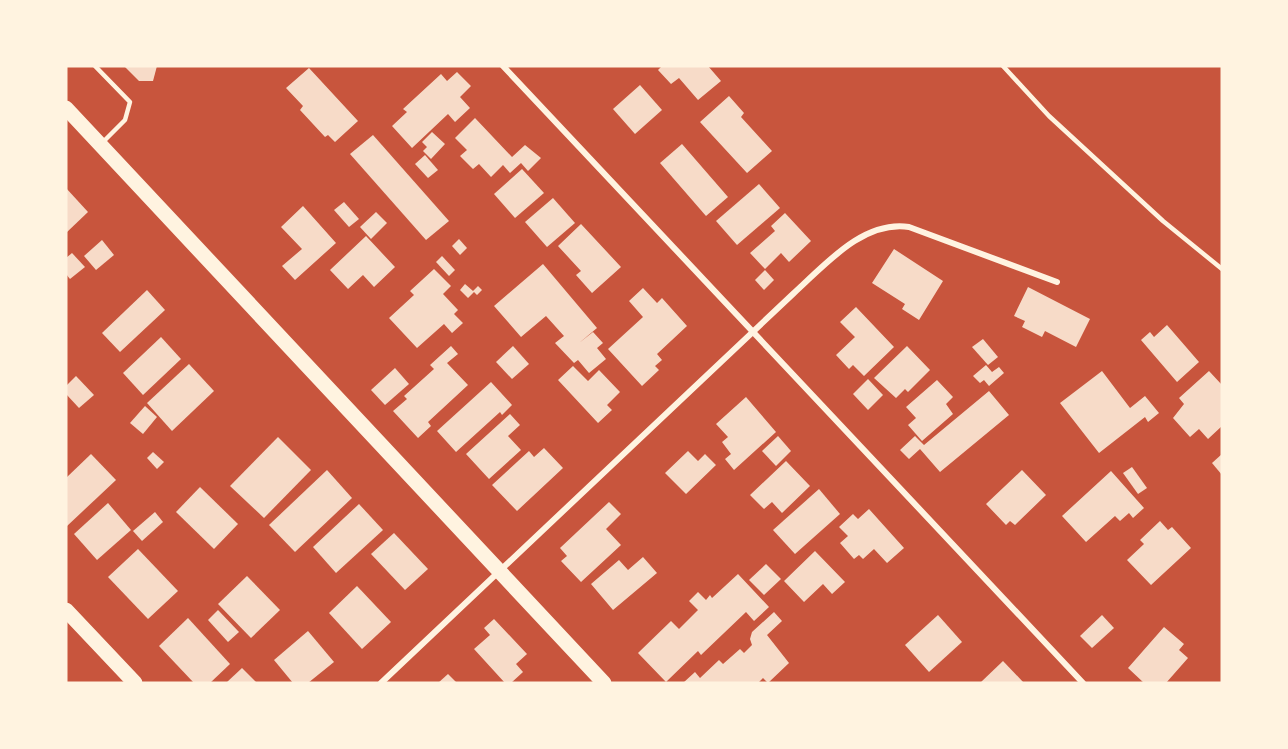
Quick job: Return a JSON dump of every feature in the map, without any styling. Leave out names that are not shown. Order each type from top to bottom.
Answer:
[{"type":"main road","points":[[66,108],[604,683]]},
{"type":"main road","points":[[66,610],[135,683]]},
{"type":"street","points":[[503,66],[1083,683]]},
{"type":"street","points":[[381,683],[755,333],[794,293],[850,245],[887,226],[909,226],[1057,282]]},
{"type":"lane","points":[[95,66],[130,102],[125,120],[100,144]]},
{"type":"lane","points":[[1003,66],[1049,116],[1163,221],[1222,269]]},
{"type":"building","points":[[124,66],[157,66],[153,81],[139,81]]},
{"type":"building","points":[[662,66],[708,66],[721,81],[698,100],[679,78],[671,84],[658,70]]},
{"type":"building","points":[[309,68],[358,121],[335,142],[328,135],[325,137],[300,110],[303,106],[286,88]]},
{"type":"building","points":[[457,72],[471,86],[460,97],[470,108],[455,122],[448,114],[412,148],[392,126],[407,112],[403,109],[441,74],[447,81]]},
{"type":"building","points":[[640,85],[662,110],[635,134],[613,109]]},
{"type":"building","points":[[729,96],[744,113],[741,117],[772,151],[747,173],[700,122]]},
{"type":"building","points":[[475,118],[512,157],[525,145],[541,158],[528,171],[521,163],[510,173],[503,165],[491,177],[479,164],[473,169],[460,156],[467,150],[455,138]]},
{"type":"building","points":[[432,132],[445,144],[431,159],[423,151],[427,147],[422,142]]},
{"type":"building","points":[[373,135],[449,221],[426,240],[350,154]]},
{"type":"building","points":[[682,144],[728,197],[706,216],[660,163]]},
{"type":"building","points":[[425,155],[438,170],[428,178],[415,164]]},
{"type":"building","points":[[522,169],[544,193],[515,218],[494,194]]},
{"type":"building","points":[[759,184],[780,208],[737,245],[716,221]]},
{"type":"building","points":[[66,188],[88,212],[66,233]]},
{"type":"building","points":[[553,198],[575,223],[547,247],[525,222]]},
{"type":"building","points":[[344,202],[359,219],[349,227],[334,210]]},
{"type":"building","points":[[303,206],[336,243],[295,280],[282,266],[302,249],[281,227]]},
{"type":"building","points":[[376,212],[387,223],[371,239],[360,227]]},
{"type":"building","points":[[785,213],[811,241],[789,262],[781,253],[765,269],[750,253],[775,231],[771,226]]},
{"type":"building","points":[[581,224],[621,267],[592,293],[576,275],[581,271],[558,246]]},
{"type":"building","points":[[366,236],[395,267],[374,287],[363,275],[348,289],[330,270]]},
{"type":"building","points":[[459,239],[467,248],[460,255],[452,246]]},
{"type":"building","points":[[102,240],[114,255],[96,270],[84,256]]},
{"type":"building","points":[[894,249],[943,281],[919,320],[902,309],[905,304],[872,283]]},
{"type":"building","points":[[72,253],[85,267],[70,279],[66,274],[66,258]]},
{"type":"building","points":[[442,256],[455,270],[449,276],[436,262]]},
{"type":"building","points":[[543,264],[597,328],[579,343],[593,332],[603,343],[597,348],[606,359],[589,373],[578,360],[574,363],[555,343],[564,336],[546,316],[521,337],[494,306]]},
{"type":"building","points":[[434,269],[451,286],[443,294],[458,310],[454,314],[463,323],[452,333],[444,324],[417,348],[389,318],[414,295],[410,291]]},
{"type":"building","points":[[765,270],[774,280],[764,290],[755,280]]},
{"type":"building","points":[[465,284],[473,291],[478,286],[482,290],[477,295],[474,292],[468,298],[460,290]]},
{"type":"building","points":[[1028,287],[1090,319],[1076,347],[1045,331],[1042,337],[1022,327],[1025,321],[1014,316]]},
{"type":"building","points":[[643,288],[657,303],[662,298],[687,326],[657,354],[662,360],[655,366],[659,370],[642,386],[608,349],[643,317],[629,301]]},
{"type":"building","points":[[147,290],[165,310],[120,352],[102,333]]},
{"type":"building","points":[[856,307],[894,347],[864,376],[853,365],[849,369],[836,355],[855,337],[840,322]]},
{"type":"building","points":[[1167,325],[1199,362],[1177,382],[1141,340],[1150,332],[1154,337]]},
{"type":"building","points":[[161,337],[181,359],[143,395],[123,373]]},
{"type":"building","points":[[983,339],[998,357],[988,365],[972,347]]},
{"type":"building","points":[[451,346],[458,354],[447,363],[468,385],[428,422],[431,426],[418,438],[393,411],[407,399],[404,396],[434,369],[430,365]]},
{"type":"building","points":[[513,346],[529,364],[512,379],[496,362]]},
{"type":"building","points":[[907,346],[930,370],[908,392],[905,389],[896,398],[874,378]]},
{"type":"building","points":[[189,364],[214,391],[172,431],[147,403]]},
{"type":"building","points":[[986,365],[992,372],[999,367],[1004,373],[989,386],[984,380],[980,383],[973,376]]},
{"type":"building","points":[[573,366],[588,381],[599,370],[620,392],[607,405],[612,410],[598,423],[558,380]]},
{"type":"building","points":[[395,368],[409,384],[385,405],[371,390]]},
{"type":"building","points":[[1102,371],[1130,408],[1145,396],[1159,413],[1148,422],[1145,417],[1099,453],[1060,403]]},
{"type":"building","points":[[1209,371],[1222,385],[1222,426],[1208,439],[1199,429],[1190,437],[1173,418],[1184,404],[1179,398]]},
{"type":"building","points":[[76,376],[94,395],[79,408],[66,394],[66,386]]},
{"type":"building","points":[[868,379],[883,395],[868,410],[853,394]]},
{"type":"building","points":[[937,380],[953,397],[946,404],[953,414],[922,441],[908,425],[916,418],[906,407]]},
{"type":"building","points":[[491,382],[512,405],[502,415],[500,412],[456,452],[437,431]]},
{"type":"building","points":[[989,391],[1009,415],[940,472],[920,449],[909,459],[900,450],[915,436],[924,445]]},
{"type":"building","points":[[746,397],[776,432],[734,470],[725,459],[731,454],[722,442],[728,437],[716,424]]},
{"type":"building","points":[[145,406],[157,417],[143,434],[130,423]]},
{"type":"building","points":[[510,414],[520,425],[508,436],[521,450],[489,479],[466,454]]},
{"type":"building","points":[[778,436],[791,451],[776,466],[762,451]]},
{"type":"building","points":[[278,437],[311,470],[264,518],[230,486]]},
{"type":"building","points":[[544,448],[563,468],[517,511],[492,485],[529,451],[534,457]]},
{"type":"building","points":[[688,451],[698,461],[705,454],[716,465],[686,494],[665,473]]},
{"type":"building","points":[[153,452],[164,462],[157,469],[147,458]]},
{"type":"building","points":[[91,454],[116,480],[66,527],[66,478]]},
{"type":"building","points":[[1222,454],[1222,475],[1212,463]]},
{"type":"building","points":[[786,461],[810,486],[782,513],[772,502],[764,509],[750,495]]},
{"type":"building","points":[[1132,467],[1147,488],[1138,494],[1123,473]]},
{"type":"building","points":[[327,470],[352,498],[295,552],[269,525]]},
{"type":"building","points":[[1022,470],[1046,495],[1015,525],[1010,521],[1006,525],[986,504]]},
{"type":"building","points":[[1111,471],[1144,508],[1133,518],[1129,513],[1120,521],[1115,516],[1086,542],[1062,516]]},
{"type":"building","points":[[200,487],[238,524],[214,549],[176,512]]},
{"type":"building","points":[[819,489],[840,514],[795,554],[773,530]]},
{"type":"building","points":[[609,502],[621,514],[606,529],[621,545],[581,582],[561,561],[567,556],[560,548]]},
{"type":"building","points":[[108,503],[131,530],[97,560],[74,534]]},
{"type":"building","points":[[359,504],[383,530],[336,573],[313,547]]},
{"type":"building","points":[[869,509],[904,548],[887,563],[874,549],[863,559],[859,555],[854,559],[840,543],[848,536],[839,527],[853,514],[858,519]]},
{"type":"building","points":[[155,512],[163,522],[142,541],[133,531]]},
{"type":"building","points":[[1160,521],[1168,530],[1172,527],[1191,548],[1151,585],[1127,560],[1144,544],[1140,540]]},
{"type":"building","points":[[394,533],[428,569],[405,590],[371,554]]},
{"type":"building","points":[[138,549],[178,591],[148,619],[108,577]]},
{"type":"building","points":[[815,551],[845,582],[832,594],[823,584],[804,602],[784,581]]},
{"type":"building","points":[[643,557],[657,573],[613,610],[591,584],[619,560],[628,570]]},
{"type":"building","points":[[766,564],[781,579],[764,595],[749,580]]},
{"type":"building","points":[[738,574],[769,607],[754,621],[746,612],[701,655],[698,651],[666,682],[638,653],[671,621],[679,629],[698,610],[689,601],[698,592],[706,600],[710,595],[712,598]]},
{"type":"building","points":[[247,576],[280,610],[251,638],[218,604]]},
{"type":"building","points":[[357,586],[391,622],[362,649],[329,613]]},
{"type":"building","points":[[218,610],[239,632],[228,642],[208,620]]},
{"type":"building","points":[[774,612],[782,621],[767,635],[789,663],[768,683],[763,678],[758,683],[683,683],[695,672],[700,678],[719,660],[723,664],[740,649],[744,653],[752,645],[750,639],[752,632]]},
{"type":"building","points":[[938,615],[962,642],[929,672],[905,645]]},
{"type":"building","points":[[1102,615],[1114,628],[1092,648],[1080,636]]},
{"type":"building","points":[[188,618],[230,664],[210,683],[194,683],[159,646]]},
{"type":"building","points":[[494,619],[527,654],[516,664],[523,672],[511,683],[505,683],[474,649],[490,635],[484,628]]},
{"type":"building","points":[[1164,627],[1184,644],[1179,650],[1188,658],[1166,683],[1144,683],[1128,668]]},
{"type":"building","points":[[308,631],[334,662],[308,683],[293,683],[274,660]]},
{"type":"building","points":[[1003,661],[1024,683],[980,683]]},
{"type":"building","points":[[242,668],[257,683],[226,683]]},
{"type":"building","points":[[448,674],[457,683],[438,683]]}]
